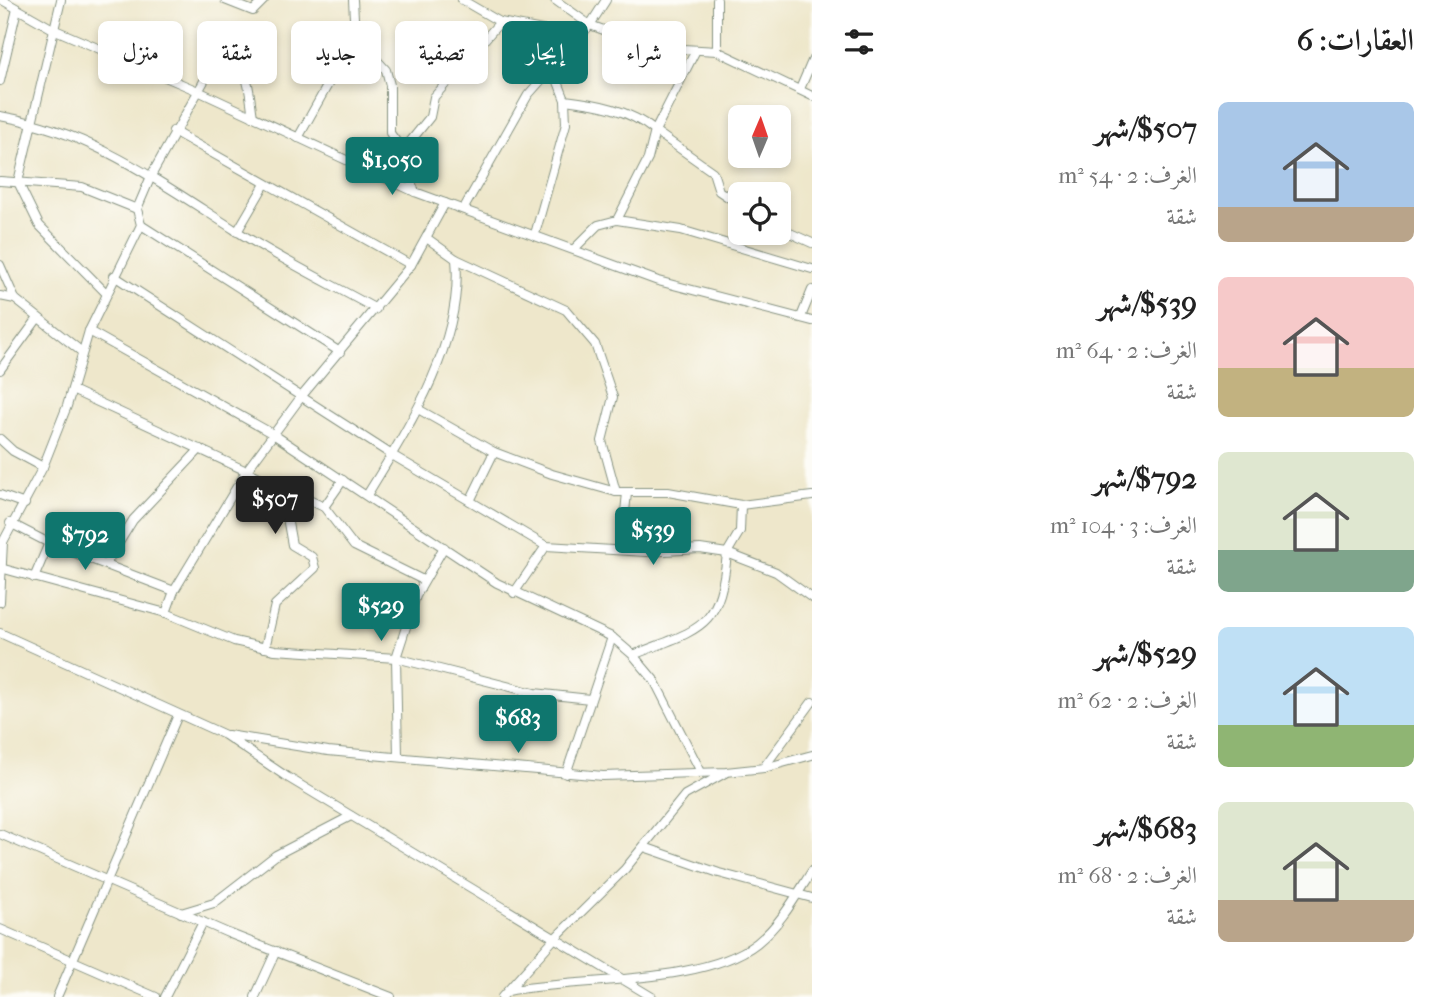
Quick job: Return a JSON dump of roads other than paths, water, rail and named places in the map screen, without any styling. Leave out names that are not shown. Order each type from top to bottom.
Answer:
[{"type":"street","points":[[2,0],[53,29],[198,91],[415,192],[575,248],[658,281],[812,321]]},
{"type":"street","points":[[61,0],[30,121],[18,183],[39,225],[106,293]]},
{"type":"street","points":[[225,0],[253,11],[264,0]]},
{"type":"street","points":[[353,0],[354,21]]},
{"type":"street","points":[[401,153],[430,117],[434,97],[500,22],[462,0]]},
{"type":"street","points":[[555,0],[590,25],[650,47],[717,51],[812,96]]},
{"type":"street","points":[[590,25],[606,0]]},
{"type":"street","points":[[717,0],[717,51]]},
{"type":"street","points":[[0,80],[17,9]]},
{"type":"street","points":[[617,220],[642,171],[654,131],[696,50]]},
{"type":"street","points":[[0,602],[4,569],[3,542],[10,523],[25,504],[43,467],[72,390],[89,331],[141,225],[137,209],[173,131],[218,55],[223,52],[232,55],[245,72],[253,117]]},
{"type":"street","points":[[800,89],[812,61]]},
{"type":"street","points":[[381,65],[386,70],[390,85],[390,133],[401,153],[415,192]]},
{"type":"street","points":[[298,138],[328,84]]},
{"type":"street","points":[[464,208],[528,95],[537,84]]},
{"type":"street","points":[[535,234],[566,124],[565,100],[559,84]]},
{"type":"street","points":[[565,100],[613,107],[643,122],[713,172],[721,194],[728,198]]},
{"type":"street","points":[[0,116],[30,121],[92,144],[152,174],[237,232],[376,309]]},
{"type":"street","points":[[173,131],[411,265]]},
{"type":"street","points":[[0,181],[82,187],[137,209]]},
{"type":"street","points":[[237,232],[265,184]]},
{"type":"street","points":[[166,613],[174,591],[247,470],[301,397],[411,265],[428,239],[445,203]]},
{"type":"street","points":[[575,248],[598,225],[617,220],[647,222],[710,237],[812,269]]},
{"type":"street","points":[[141,225],[340,352]]},
{"type":"street","points":[[791,233],[812,243]]},
{"type":"street","points":[[428,239],[456,259],[566,310],[596,344],[613,397],[602,441],[616,492]]},
{"type":"street","points":[[367,495],[418,409],[456,306],[456,259]]},
{"type":"street","points":[[0,265],[15,299],[82,352]]},
{"type":"street","points":[[114,276],[392,455],[546,546],[727,553],[776,572],[812,598]]},
{"type":"street","points":[[800,317],[812,289]]},
{"type":"street","points":[[0,296],[15,299]]},
{"type":"street","points":[[0,370],[38,318]]},
{"type":"street","points":[[89,331],[273,434],[514,593],[611,637],[633,654],[666,699],[701,772]]},
{"type":"street","points":[[72,390],[324,507],[354,545],[423,580]]},
{"type":"street","points":[[418,409],[494,452],[552,474],[616,492],[668,492],[741,505],[812,496]]},
{"type":"street","points":[[0,439],[13,451],[43,467]]},
{"type":"street","points":[[106,564],[132,520],[200,449]]},
{"type":"street","points":[[470,501],[494,452]]},
{"type":"street","points":[[324,507],[343,480]]},
{"type":"street","points":[[265,648],[275,605],[315,568],[312,557],[292,545],[288,523],[295,493]]},
{"type":"street","points":[[621,550],[627,493]]},
{"type":"street","points":[[0,495],[25,504]]},
{"type":"street","points":[[633,654],[687,633],[704,622],[721,599],[727,553],[740,531],[741,505]]},
{"type":"street","points":[[10,523],[49,543],[174,591]]},
{"type":"street","points":[[34,578],[49,543]]},
{"type":"street","points":[[514,593],[546,546]]},
{"type":"street","points":[[398,756],[396,658],[423,580],[444,547]]},
{"type":"street","points":[[4,569],[166,613],[234,641],[265,648],[396,658],[534,693],[590,699]]},
{"type":"street","points":[[0,633],[225,735],[351,816],[652,997]]},
{"type":"street","points":[[566,775],[611,637]]},
{"type":"street","points":[[764,768],[812,702]]},
{"type":"street","points":[[57,997],[178,715]]},
{"type":"street","points":[[225,735],[328,751],[566,775],[726,772],[764,768],[812,755]]},
{"type":"street","points":[[505,994],[643,847],[685,795],[726,772]]},
{"type":"street","points":[[181,913],[214,903],[234,891],[276,855],[351,816]]},
{"type":"street","points":[[0,834],[181,913],[391,997]]},
{"type":"street","points":[[643,847],[719,873],[812,898]]},
{"type":"street","points":[[505,994],[564,983],[624,981],[701,966],[731,957],[756,944],[776,925],[812,871]]},
{"type":"street","points":[[165,997],[203,922]]},
{"type":"street","points":[[0,929],[156,997]]},
{"type":"street","points":[[255,997],[276,951]]}]
